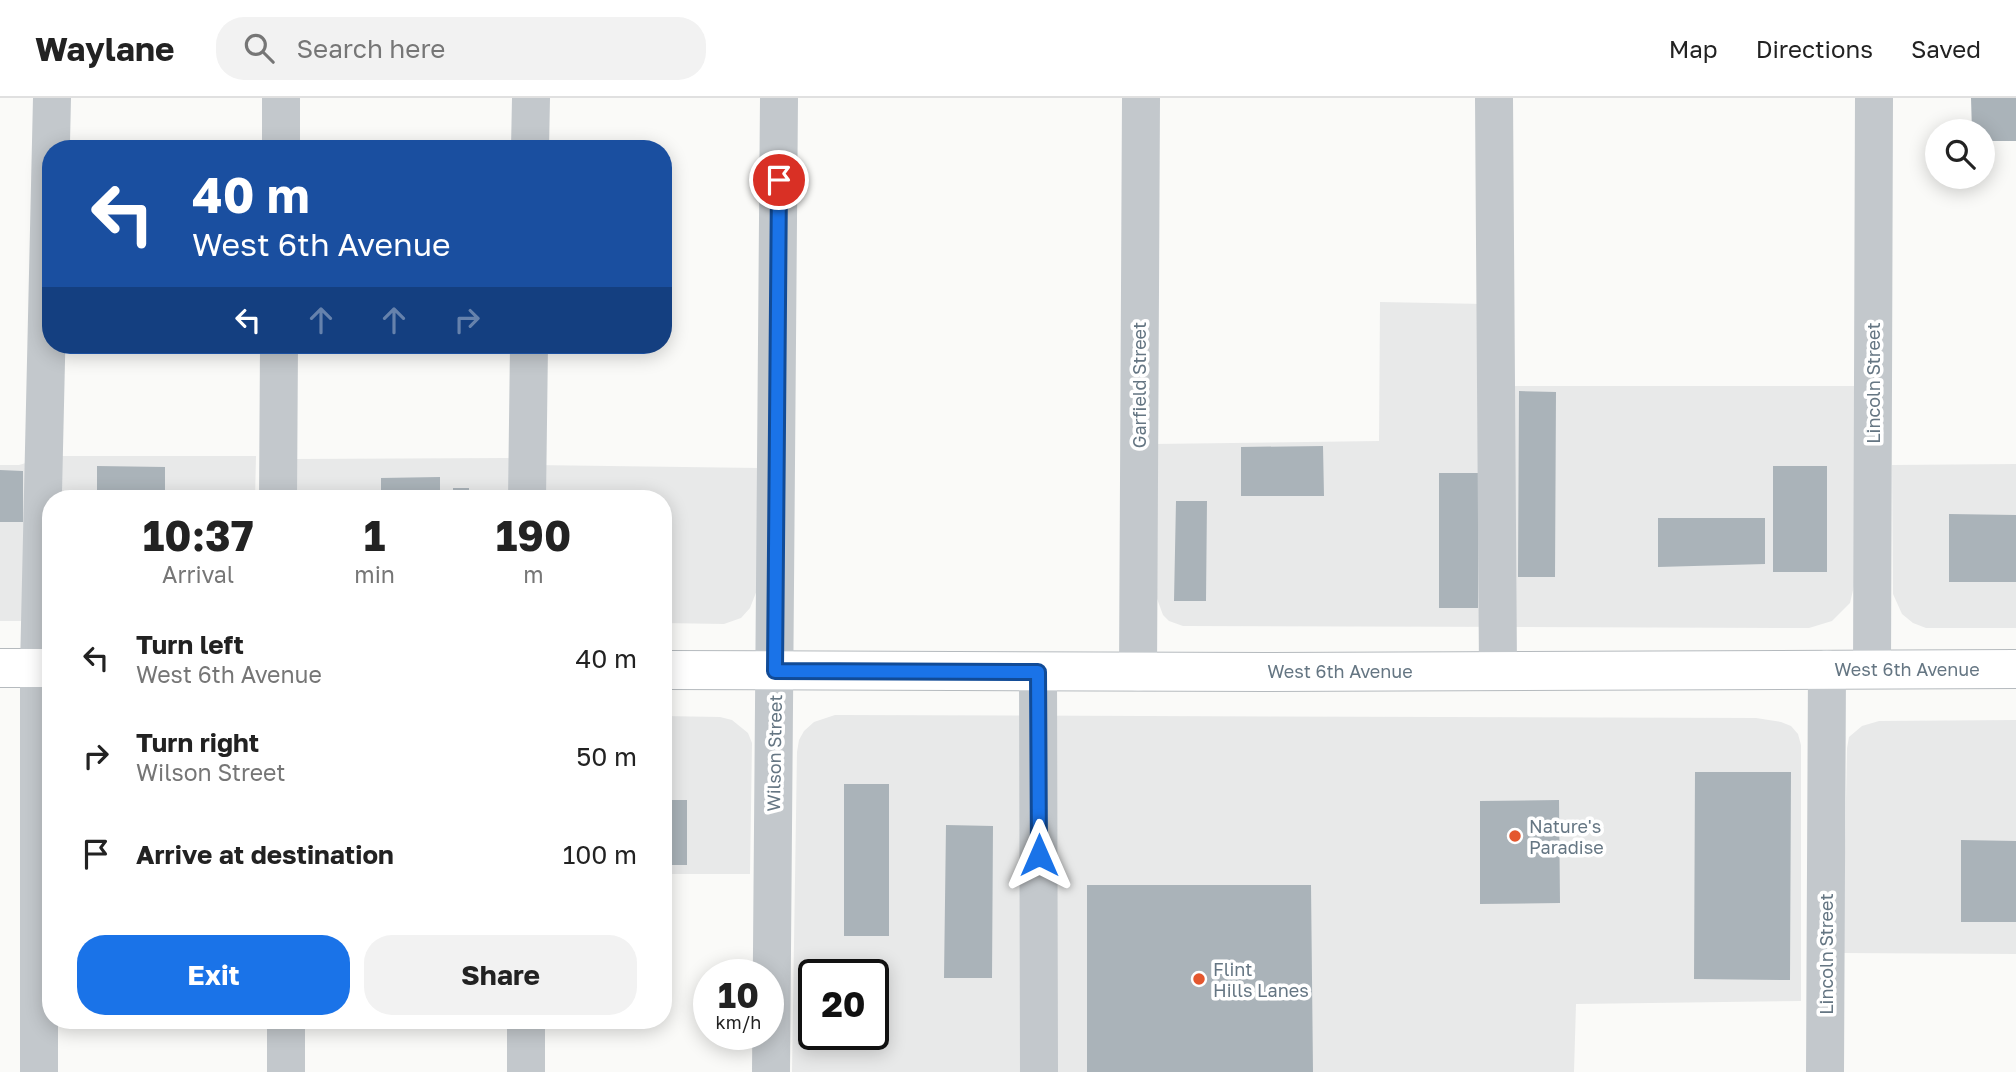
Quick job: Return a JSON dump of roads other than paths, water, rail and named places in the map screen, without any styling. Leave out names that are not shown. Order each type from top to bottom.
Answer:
[{"type":"main road","points":[[0,668],[42,668]]},
{"type":"main road","name":"West 6th Avenue","points":[[672,670],[1138,672],[2016,669]]},
{"type":"street","points":[[51,140],[52,98]]},
{"type":"street","points":[[281,98],[281,140]]},
{"type":"street","points":[[530,140],[531,98]]},
{"type":"street","name":"Wilson Street","points":[[771,1072],[779,98]]},
{"type":"street","name":"Garfield Street","points":[[1138,672],[1141,98]]},
{"type":"street","points":[[1494,98],[1498,670]]},
{"type":"street","name":"Lincoln Street","points":[[1872,668],[1874,98]]},
{"type":"street","points":[[47,490],[49,354]]},
{"type":"street","points":[[278,490],[279,354]]},
{"type":"street","points":[[527,490],[528,354]]},
{"type":"street","name":"Lincoln Street","points":[[1825,1072],[1827,668]]},
{"type":"street","points":[[1038,672],[1039,1072]]},
{"type":"street","points":[[39,1072],[42,870]]},
{"type":"street","points":[[286,1029],[286,1072]]},
{"type":"street","points":[[526,1029],[526,1072]]},
{"type":"place","name":"Nature's Paradise","points":[[1515,836]]},
{"type":"place","name":"Flint Hills Lanes","points":[[1199,979]]}]
